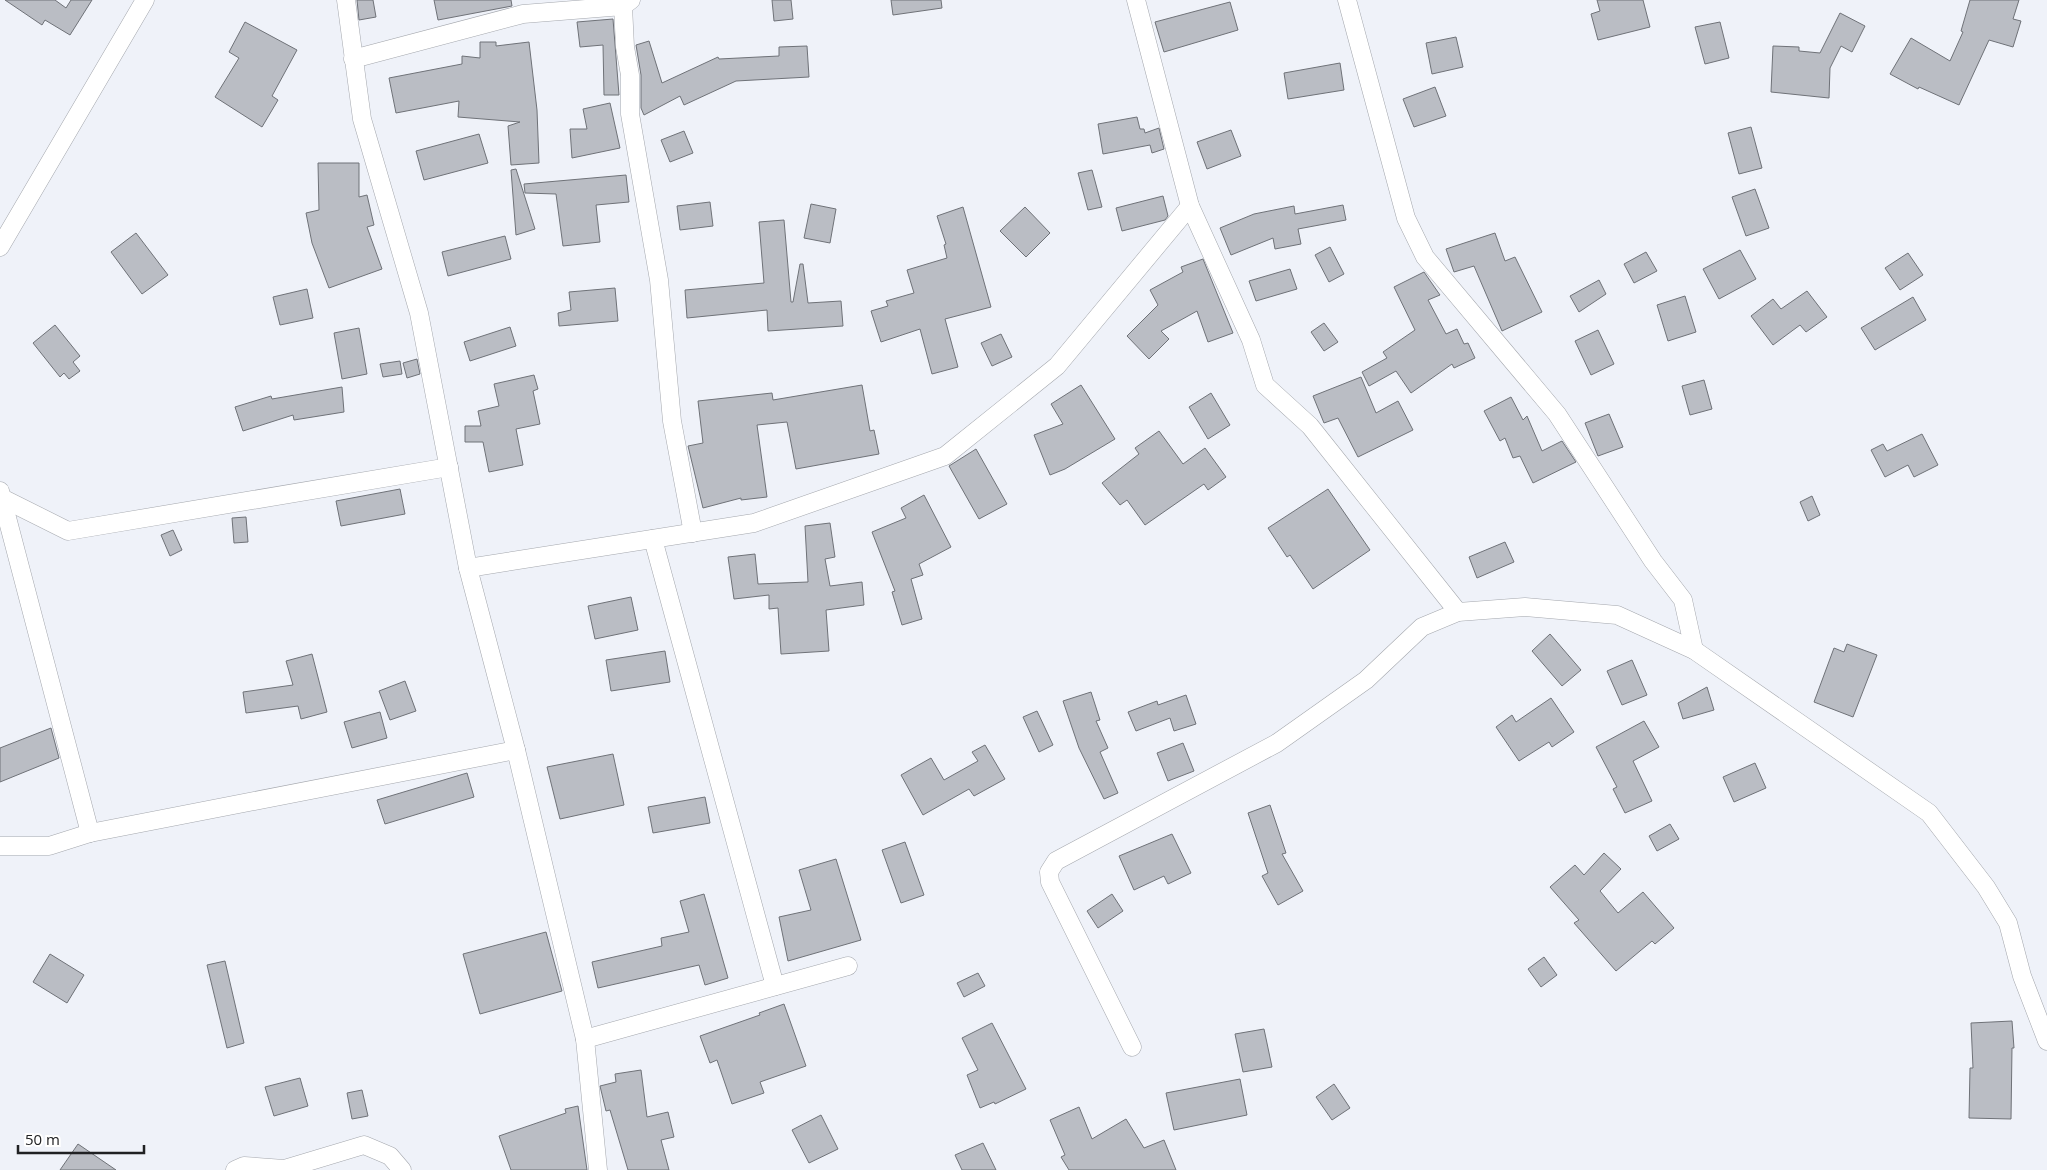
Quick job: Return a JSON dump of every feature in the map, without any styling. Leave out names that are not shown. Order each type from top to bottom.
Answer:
[{"type":"street","points":[[0,247],[145,0]]},
{"type":"street","points":[[346,0],[362,119],[419,313],[468,568],[516,750],[585,1039],[598,1170]]},
{"type":"street","points":[[1136,0],[1190,206],[1250,340],[1264,385],[1310,426],[1458,612]]},
{"type":"street","points":[[1347,0],[1406,218],[1425,256],[1557,414],[1653,561],[1683,600],[1694,650]]},
{"type":"street","points":[[353,59],[523,14],[627,3],[625,47],[630,75],[630,114],[659,280],[672,421],[693,532]]},
{"type":"street","points":[[468,568],[754,523],[945,456],[1057,366],[1190,206]]},
{"type":"street","points":[[1,494],[68,531],[449,466]]},
{"type":"street","points":[[1,494],[90,834]]},
{"type":"street","points":[[653,539],[775,986]]},
{"type":"street","points":[[1132,1047],[1050,882],[1049,872],[1056,861],[1276,743],[1366,680],[1422,627],[1458,612],[1525,607],[1617,615],[1694,650],[1929,813],[1986,887],[2008,923],[2022,976],[2047,1041]]},
{"type":"street","points":[[0,846],[49,846],[90,834],[516,750]]},
{"type":"street","points":[[585,1039],[848,966]]},
{"type":"street","points":[[234,1170],[244,1166],[284,1169],[364,1145],[390,1156],[402,1170]]},
{"type":"building","points":[[5,0],[55,0],[66,8],[71,0],[92,0],[70,35],[45,20],[42,25]]},
{"type":"building","points":[[357,0],[373,0],[376,17],[359,20]]},
{"type":"building","points":[[434,0],[511,0],[512,6],[438,20]]},
{"type":"building","points":[[772,0],[791,0],[793,19],[774,21]]},
{"type":"building","points":[[891,0],[941,0],[942,8],[893,15]]},
{"type":"building","points":[[1597,0],[1643,0],[1650,27],[1598,40],[1591,14],[1600,11]]},
{"type":"building","points":[[1970,0],[2019,0],[2013,19],[2021,21],[2013,47],[1989,40],[1959,105],[1919,87],[1918,89],[1890,74],[1911,38],[1950,61],[1963,32],[1961,31]]},
{"type":"building","points":[[1230,2],[1238,30],[1164,52],[1155,22]]},
{"type":"building","points":[[1840,13],[1865,26],[1852,52],[1841,46],[1830,68],[1829,98],[1771,92],[1773,46],[1799,47],[1799,51],[1820,53]]},
{"type":"building","points":[[613,19],[619,95],[604,95],[603,45],[580,47],[577,22]]},
{"type":"building","points":[[245,22],[297,50],[272,96],[278,100],[262,127],[215,97],[239,58],[229,52]]},
{"type":"building","points":[[1720,22],[1729,58],[1705,64],[1695,27]]},
{"type":"building","points":[[1456,37],[1463,67],[1432,74],[1426,43]]},
{"type":"building","points":[[649,41],[662,83],[718,57],[719,59],[779,56],[779,47],[807,46],[809,77],[736,81],[684,105],[680,96],[644,115],[641,108],[641,75],[636,45]]},
{"type":"building","points":[[480,42],[496,42],[496,46],[529,42],[537,110],[539,163],[511,165],[508,126],[520,122],[458,117],[459,101],[396,113],[389,78],[462,64],[462,56],[480,58]]},
{"type":"building","points":[[1340,63],[1344,90],[1288,99],[1284,73]]},
{"type":"building","points":[[1435,87],[1446,116],[1414,127],[1403,99]]},
{"type":"building","points":[[610,103],[620,148],[572,158],[570,129],[587,129],[583,109]]},
{"type":"building","points":[[1137,117],[1140,129],[1144,129],[1145,133],[1159,128],[1164,149],[1152,153],[1150,145],[1103,154],[1098,124]]},
{"type":"building","points":[[1751,127],[1762,168],[1739,174],[1728,133]]},
{"type":"building","points":[[1231,130],[1241,156],[1207,169],[1197,142]]},
{"type":"building","points":[[684,131],[693,153],[670,162],[661,140]]},
{"type":"building","points":[[479,134],[488,163],[424,180],[416,151]]},
{"type":"building","points":[[318,163],[359,163],[359,197],[367,195],[374,225],[367,227],[382,269],[329,288],[312,243],[306,213],[319,210]]},
{"type":"building","points":[[516,169],[535,229],[516,235],[511,170]]},
{"type":"building","points":[[1092,170],[1102,207],[1088,210],[1078,173]]},
{"type":"building","points":[[626,175],[629,202],[596,205],[600,242],[563,246],[556,194],[525,193],[524,184]]},
{"type":"building","points":[[1755,189],[1769,228],[1746,236],[1732,197]]},
{"type":"building","points":[[1163,196],[1168,216],[1165,220],[1122,231],[1116,208]]},
{"type":"building","points":[[710,202],[713,226],[680,230],[677,206]]},
{"type":"building","points":[[811,204],[836,209],[830,243],[804,238]]},
{"type":"building","points":[[1343,205],[1346,220],[1298,229],[1301,244],[1275,249],[1273,238],[1231,255],[1220,228],[1254,214],[1294,206],[1295,214]]},
{"type":"building","points":[[963,207],[991,307],[945,319],[958,367],[932,374],[920,329],[881,342],[871,311],[888,306],[886,301],[914,293],[907,270],[947,258],[944,245],[946,244],[937,216]]},
{"type":"building","points":[[1025,207],[1050,233],[1026,257],[1000,231]]},
{"type":"building","points":[[784,220],[791,302],[793,302],[800,264],[803,264],[808,303],[841,301],[843,326],[768,331],[767,310],[687,318],[685,290],[764,283],[759,222]]},
{"type":"building","points":[[136,233],[168,275],[142,294],[111,252]]},
{"type":"building","points":[[1495,233],[1505,261],[1515,257],[1542,312],[1502,331],[1474,266],[1454,272],[1446,249]]},
{"type":"building","points":[[505,236],[511,259],[448,276],[442,252]]},
{"type":"building","points":[[1330,247],[1344,274],[1329,282],[1315,255]]},
{"type":"building","points":[[1740,250],[1756,279],[1719,299],[1703,269]]},
{"type":"building","points":[[1646,252],[1657,271],[1634,283],[1624,264]]},
{"type":"building","points":[[1908,253],[1923,275],[1900,290],[1885,268]]},
{"type":"building","points":[[1203,259],[1233,333],[1208,342],[1197,311],[1161,331],[1169,339],[1149,359],[1127,336],[1158,305],[1150,290],[1183,272],[1181,267]]},
{"type":"building","points":[[1290,269],[1297,289],[1256,301],[1249,281]]},
{"type":"building","points":[[1424,272],[1440,295],[1428,300],[1446,334],[1457,329],[1464,344],[1468,343],[1475,358],[1454,368],[1452,364],[1411,393],[1396,371],[1369,386],[1362,372],[1387,358],[1383,352],[1415,330],[1394,287]]},
{"type":"building","points":[[1599,280],[1606,294],[1579,312],[1570,296]]},
{"type":"building","points":[[615,288],[618,321],[559,326],[558,313],[571,310],[569,292]]},
{"type":"building","points":[[307,289],[313,318],[280,325],[273,297]]},
{"type":"building","points":[[1807,291],[1827,317],[1806,332],[1800,325],[1773,345],[1751,316],[1773,299],[1781,309]]},
{"type":"building","points":[[1685,296],[1696,332],[1668,341],[1657,305]]},
{"type":"building","points":[[1913,297],[1926,320],[1875,350],[1861,328]]},
{"type":"building","points":[[1324,323],[1338,342],[1324,351],[1311,332]]},
{"type":"building","points":[[55,325],[80,356],[73,362],[80,371],[69,379],[64,373],[60,377],[33,343]]},
{"type":"building","points":[[510,327],[516,346],[470,361],[464,342]]},
{"type":"building","points":[[359,328],[367,374],[342,379],[334,333]]},
{"type":"building","points":[[1598,330],[1614,364],[1591,375],[1575,341]]},
{"type":"building","points":[[1001,334],[1012,357],[992,366],[981,343]]},
{"type":"building","points":[[417,359],[420,374],[407,378],[403,363]]},
{"type":"building","points":[[400,361],[402,374],[383,377],[380,364]]},
{"type":"building","points":[[534,375],[538,389],[533,391],[540,424],[516,429],[523,465],[489,472],[483,442],[465,442],[465,426],[481,426],[478,411],[499,406],[494,384]]},
{"type":"building","points":[[1361,377],[1376,413],[1398,401],[1413,430],[1358,457],[1338,418],[1324,423],[1313,396]]},
{"type":"building","points":[[1704,380],[1712,409],[1690,415],[1682,386]]},
{"type":"building","points":[[862,385],[870,431],[874,430],[879,454],[796,469],[787,422],[757,425],[767,497],[741,500],[741,498],[703,508],[688,446],[703,443],[698,401],[772,393],[773,400]]},
{"type":"building","points":[[1081,385],[1115,439],[1065,469],[1050,475],[1034,435],[1063,424],[1051,404]]},
{"type":"building","points":[[342,387],[344,412],[294,420],[293,415],[243,431],[235,407],[271,396],[272,399]]},
{"type":"building","points":[[1211,393],[1230,425],[1208,439],[1189,407]]},
{"type":"building","points":[[1511,397],[1523,420],[1527,416],[1542,451],[1562,441],[1576,462],[1533,483],[1520,456],[1513,458],[1505,438],[1500,441],[1484,411]]},
{"type":"building","points":[[1609,414],[1623,447],[1598,456],[1585,423]]},
{"type":"building","points":[[1159,431],[1183,464],[1205,448],[1226,477],[1208,490],[1204,484],[1145,525],[1127,500],[1120,505],[1102,483],[1139,454],[1135,448]]},
{"type":"building","points":[[1922,434],[1938,465],[1914,477],[1908,465],[1885,477],[1871,450],[1883,444],[1887,451]]},
{"type":"building","points":[[976,449],[1007,504],[979,519],[949,466]]},
{"type":"building","points":[[400,489],[405,514],[341,526],[336,501]]},
{"type":"building","points":[[1328,489],[1370,550],[1313,589],[1290,555],[1287,557],[1268,528]]},
{"type":"building","points":[[924,495],[951,547],[919,564],[923,575],[911,579],[922,619],[902,625],[892,592],[895,591],[872,532],[906,518],[901,508]]},
{"type":"building","points":[[1812,496],[1820,515],[1808,521],[1800,502]]},
{"type":"building","points":[[246,517],[248,542],[234,543],[232,518]]},
{"type":"building","points":[[830,523],[835,557],[825,559],[830,586],[862,582],[864,605],[826,610],[829,651],[781,654],[778,608],[769,609],[769,595],[734,599],[728,557],[755,554],[758,584],[808,582],[805,526]]},
{"type":"building","points":[[173,530],[182,550],[170,556],[161,535]]},
{"type":"building","points":[[1505,542],[1514,562],[1477,578],[1469,557]]},
{"type":"building","points":[[631,597],[638,630],[595,639],[588,606]]},
{"type":"building","points":[[1550,634],[1581,670],[1562,686],[1532,651]]},
{"type":"building","points":[[1847,644],[1877,655],[1853,717],[1814,702],[1834,648],[1844,652]]},
{"type":"building","points":[[665,651],[670,682],[611,691],[606,660]]},
{"type":"building","points":[[312,654],[327,712],[301,719],[298,706],[246,713],[243,692],[293,685],[286,661]]},
{"type":"building","points":[[1632,660],[1647,695],[1622,705],[1607,671]]},
{"type":"building","points":[[405,681],[416,711],[390,720],[379,691]]},
{"type":"building","points":[[1707,687],[1714,710],[1683,719],[1678,703]]},
{"type":"building","points":[[1091,692],[1100,720],[1096,721],[1108,748],[1100,752],[1118,793],[1104,799],[1079,748],[1063,701]]},
{"type":"building","points":[[1186,695],[1196,724],[1174,731],[1170,718],[1136,731],[1128,712],[1157,701],[1158,705]]},
{"type":"building","points":[[1551,698],[1574,732],[1552,747],[1549,742],[1519,761],[1496,727],[1512,715],[1516,722]]},
{"type":"building","points":[[1037,711],[1053,745],[1039,752],[1023,717]]},
{"type":"building","points":[[380,712],[387,738],[352,748],[344,722]]},
{"type":"building","points":[[1644,721],[1659,747],[1633,761],[1652,801],[1625,813],[1613,789],[1617,787],[1596,747]]},
{"type":"building","points":[[51,728],[59,758],[0,782],[0,748]]},
{"type":"building","points":[[1183,743],[1194,771],[1168,781],[1157,753]]},
{"type":"building","points":[[985,745],[1005,779],[974,796],[969,789],[923,815],[901,775],[931,758],[944,780],[978,761],[972,752]]},
{"type":"building","points":[[613,754],[624,805],[560,819],[547,767]]},
{"type":"building","points":[[1755,763],[1766,788],[1734,802],[1723,777]]},
{"type":"building","points":[[467,773],[474,797],[385,824],[377,800]]},
{"type":"building","points":[[705,797],[710,823],[653,833],[648,807]]},
{"type":"building","points":[[1270,805],[1286,853],[1282,854],[1303,891],[1278,905],[1262,876],[1268,873],[1248,813]]},
{"type":"building","points":[[1670,824],[1679,839],[1657,851],[1649,836]]},
{"type":"building","points":[[1172,834],[1191,873],[1168,884],[1164,876],[1134,890],[1119,856]]},
{"type":"building","points":[[905,842],[924,895],[901,903],[882,850]]},
{"type":"building","points":[[1604,853],[1621,869],[1600,891],[1618,913],[1643,892],[1674,928],[1655,944],[1652,941],[1616,971],[1574,923],[1579,920],[1550,887],[1575,865],[1584,875]]},
{"type":"building","points":[[836,859],[861,940],[788,961],[779,917],[811,910],[799,870]]},
{"type":"building","points":[[704,894],[728,978],[705,985],[699,965],[598,988],[592,962],[662,946],[661,938],[689,932],[680,901]]},
{"type":"building","points":[[1112,894],[1123,911],[1098,928],[1087,911]]},
{"type":"building","points":[[546,932],[562,991],[480,1014],[463,954]]},
{"type":"building","points":[[50,954],[84,975],[67,1003],[33,982]]},
{"type":"building","points":[[1544,957],[1557,975],[1541,987],[1528,969]]},
{"type":"building","points":[[225,961],[244,1043],[227,1048],[207,965]]},
{"type":"building","points":[[978,973],[985,986],[964,997],[957,983]]},
{"type":"building","points":[[784,1004],[806,1066],[760,1082],[764,1093],[732,1104],[717,1060],[710,1063],[700,1036],[760,1015],[759,1013]]},
{"type":"building","points":[[2012,1021],[2014,1048],[2012,1048],[2011,1119],[1969,1118],[1970,1068],[1973,1068],[1971,1023]]},
{"type":"building","points":[[992,1023],[1026,1089],[995,1104],[994,1102],[980,1108],[967,1075],[978,1070],[962,1038]]},
{"type":"building","points":[[1264,1029],[1272,1067],[1243,1072],[1235,1034]]},
{"type":"building","points":[[641,1070],[647,1117],[668,1112],[674,1137],[661,1140],[669,1170],[628,1170],[610,1110],[606,1111],[600,1086],[616,1082],[615,1074]]},
{"type":"building","points":[[300,1078],[308,1106],[274,1116],[265,1087]]},
{"type":"building","points":[[1240,1079],[1247,1115],[1174,1130],[1166,1093]]},
{"type":"building","points":[[1334,1084],[1350,1108],[1332,1120],[1316,1097]]},
{"type":"building","points":[[362,1090],[368,1116],[352,1119],[347,1093]]},
{"type":"building","points":[[578,1106],[587,1170],[511,1170],[499,1136],[566,1113],[565,1109]]},
{"type":"building","points":[[1079,1107],[1092,1139],[1126,1119],[1144,1148],[1164,1140],[1176,1170],[1069,1170],[1061,1157],[1065,1155],[1050,1120]]},
{"type":"building","points":[[821,1115],[838,1149],[809,1163],[792,1130]]},
{"type":"building","points":[[983,1143],[996,1170],[962,1170],[955,1155]]},
{"type":"building","points":[[78,1144],[116,1170],[60,1170]]}]
